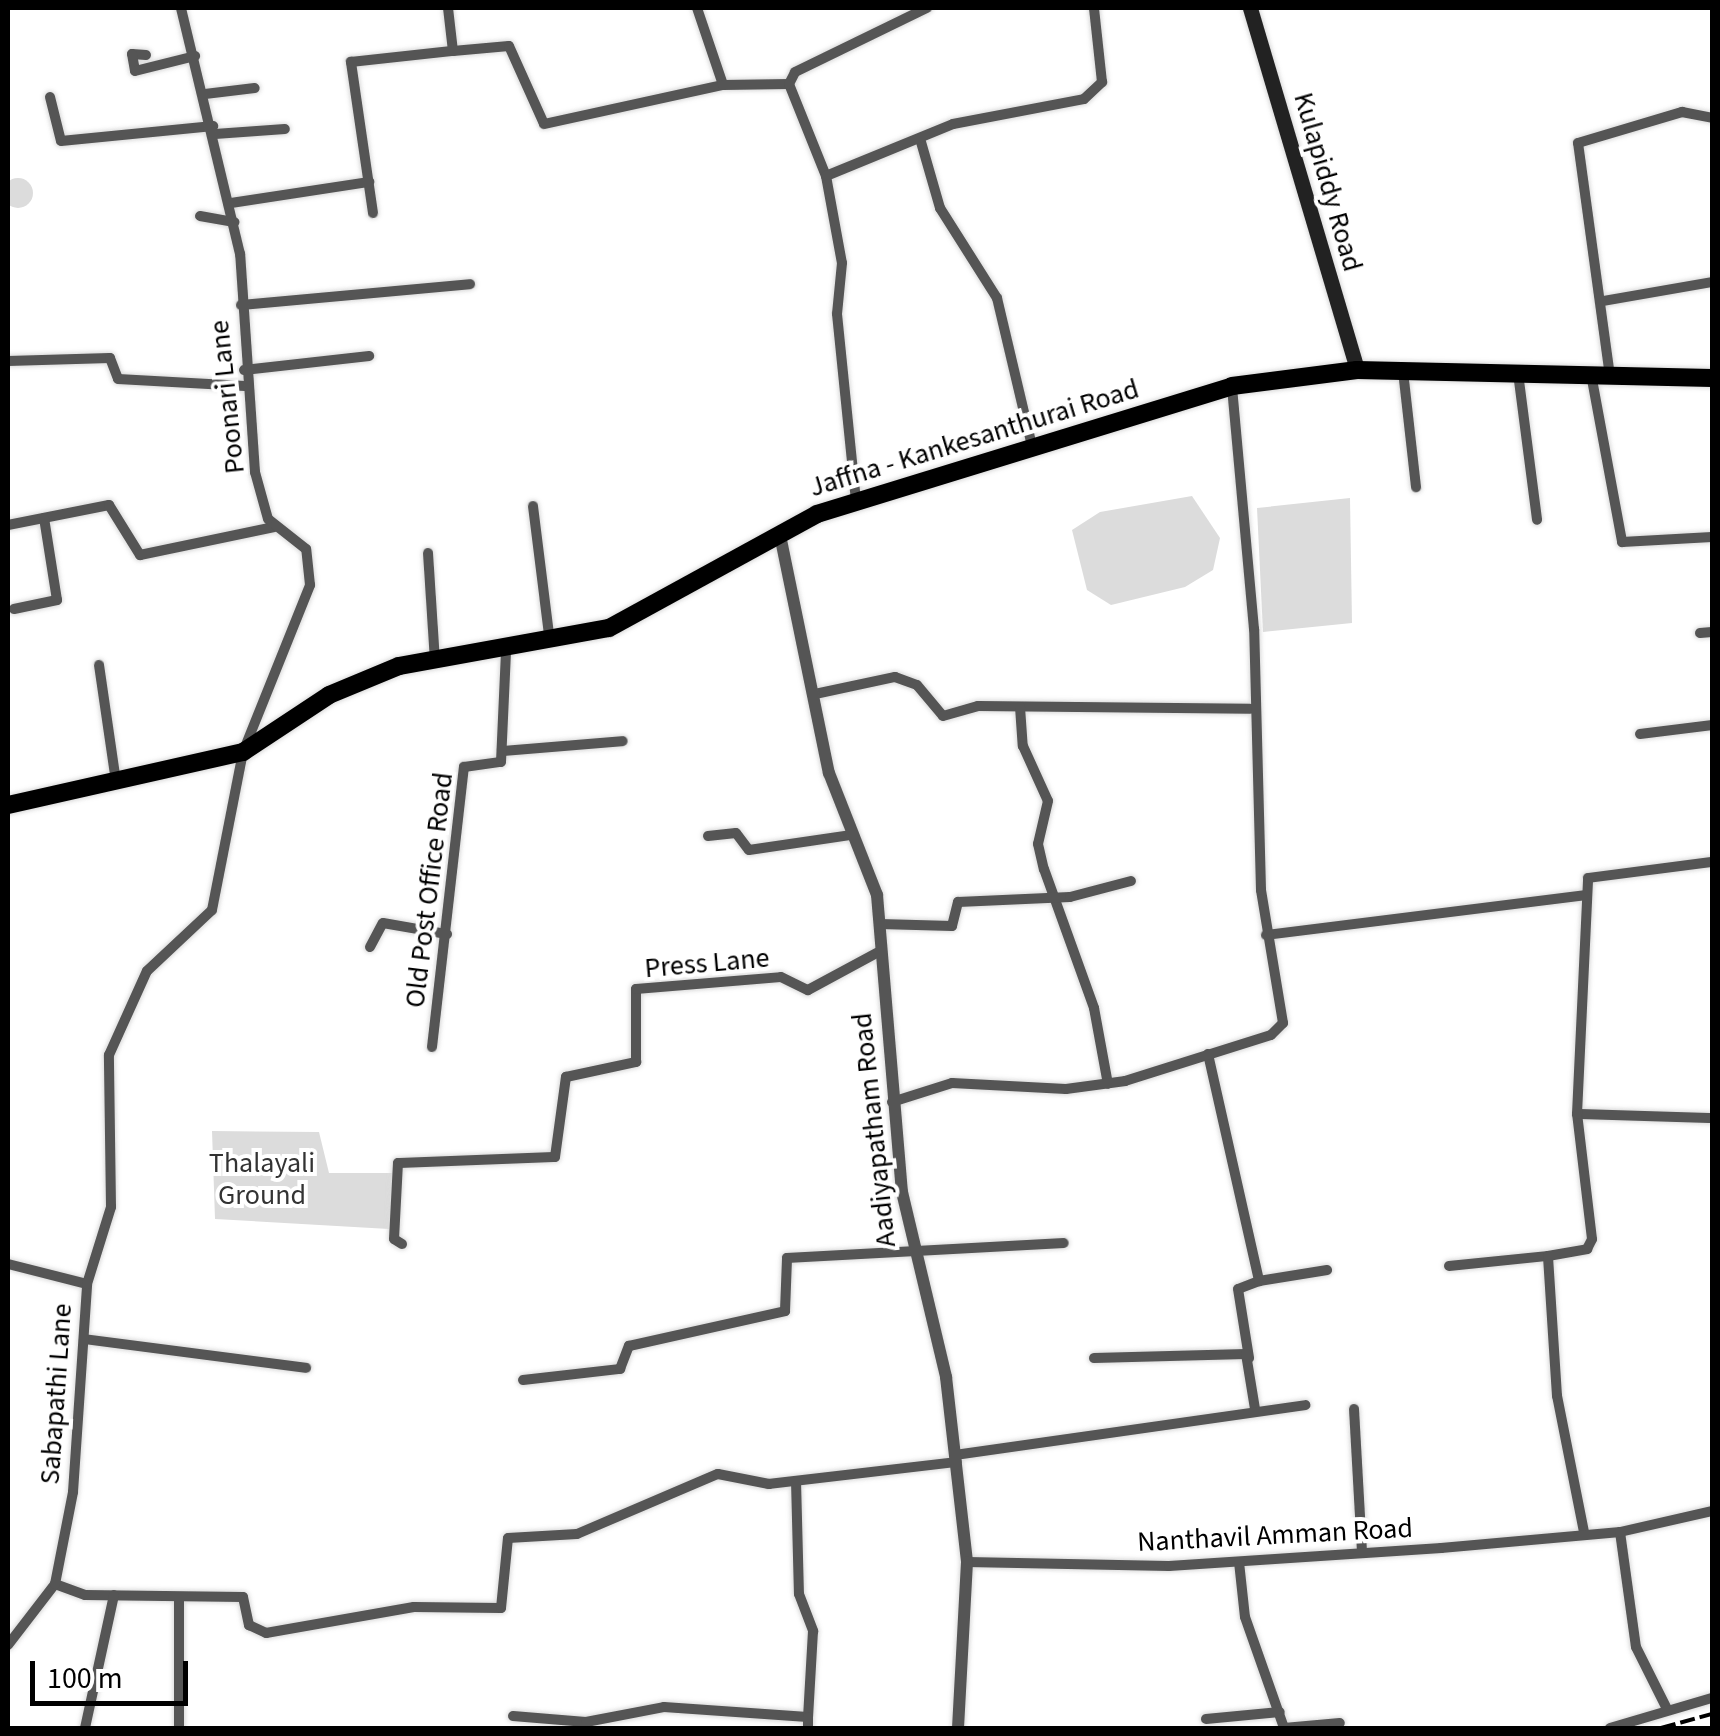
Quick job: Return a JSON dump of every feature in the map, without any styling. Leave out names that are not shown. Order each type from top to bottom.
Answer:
[{"type":"main road","name":"Kulapiddy Road","points":[[1250,8],[1356,370]]},
{"type":"main road","name":"Jaffna - Kankesanthurai Road","points":[[8,805],[243,752],[363,677],[550,643],[651,612],[780,535],[856,502],[1232,386],[1356,370],[1600,369],[1712,378]]},
{"type":"street","name":"Poonari Lane","points":[[182,8],[234,222],[255,472],[274,528],[298,535],[310,584],[243,752]]},
{"type":"street","points":[[448,8],[453,51]]},
{"type":"street","points":[[697,8],[722,86]]},
{"type":"street","points":[[826,176],[921,142],[953,124],[1084,99],[1102,82],[1094,8]]},
{"type":"street","points":[[856,502],[837,314],[842,263],[826,176],[789,84],[795,72],[920,9]]},
{"type":"street","points":[[374,214],[351,62],[509,46],[544,124],[722,86],[789,84]]},
{"type":"street","points":[[146,55],[132,54],[135,71],[195,56]]},
{"type":"street","points":[[205,94],[255,88]]},
{"type":"street","points":[[50,97],[61,140],[285,129]]},
{"type":"street","points":[[1712,118],[1682,112],[1578,143],[1604,301],[1600,369],[1622,542],[1712,537]]},
{"type":"street","points":[[921,142],[940,208],[996,298],[1033,450]]},
{"type":"street","points":[[231,203],[369,182]]},
{"type":"street","points":[[200,216],[234,222]]},
{"type":"street","points":[[1604,301],[1712,282]]},
{"type":"street","points":[[240,306],[470,284]]},
{"type":"street","points":[[244,370],[369,356]]},
{"type":"street","points":[[8,362],[110,358],[118,380],[246,386]]},
{"type":"street","points":[[1518,368],[1537,520]]},
{"type":"street","points":[[1403,370],[1416,487]]},
{"type":"street","points":[[892,1102],[952,1083],[1108,1084],[1208,1054],[1283,1024],[1266,935],[1250,709],[1254,629],[1232,386]]},
{"type":"street","points":[[534,506],[550,643]]},
{"type":"street","points":[[8,525],[118,508],[140,555],[274,528]]},
{"type":"street","points":[[14,609],[57,600],[44,518]]},
{"type":"street","name":"Aadiyapatham Road","points":[[780,535],[850,835],[880,924],[892,1102],[910,1248],[946,1376],[967,1562],[958,1728]]},
{"type":"street","points":[[428,553],[435,661]]},
{"type":"street","points":[[1700,633],[1712,632]]},
{"type":"street","points":[[506,652],[502,751],[623,742]]},
{"type":"street","points":[[99,665],[116,781]]},
{"type":"street","points":[[815,694],[895,677],[917,685],[937,716],[1020,708],[1250,709]]},
{"type":"street","points":[[1020,708],[1023,746],[1048,801],[1038,844],[1094,1008],[1108,1084]]},
{"type":"street","points":[[1640,734],[1712,725]]},
{"type":"street","name":"Old Post Office Road","points":[[432,1047],[464,767],[501,762],[502,751]]},
{"type":"street","name":"Sabapathi Lane","points":[[56,1584],[87,1284],[111,1207],[108,1055],[148,971],[212,910],[243,752]]},
{"type":"street","points":[[708,836],[736,833],[748,850],[850,835]]},
{"type":"street","points":[[1448,1266],[1548,1256],[1591,1245],[1577,1114],[1586,896],[1592,874],[1712,862]]},
{"type":"street","points":[[880,924],[952,926],[958,902],[1054,896],[1131,880]]},
{"type":"street","points":[[1266,935],[1586,896]]},
{"type":"street","points":[[370,947],[383,922],[447,934]]},
{"type":"street","name":"Press Lane","points":[[402,1244],[394,1239],[398,1164],[556,1158],[566,1076],[636,1062],[636,989],[781,976],[808,990],[882,950]]},
{"type":"street","points":[[1208,1054],[1259,1280]]},
{"type":"street","points":[[1577,1114],[1712,1118]]},
{"type":"street","points":[[523,1380],[620,1369],[629,1346],[785,1311],[788,1258],[910,1248],[1064,1243]]},
{"type":"street","points":[[1548,1256],[1557,1396],[1584,1532]]},
{"type":"street","points":[[8,1264],[87,1284]]},
{"type":"street","points":[[1255,1409],[1238,1288],[1259,1280],[1326,1270]]},
{"type":"street","points":[[84,1339],[306,1368]]},
{"type":"street","points":[[1094,1358],[1248,1358]]},
{"type":"street","points":[[8,1645],[56,1584],[114,1595],[243,1598],[248,1625],[266,1633],[414,1607],[501,1608],[508,1538],[577,1534],[718,1474],[796,1482],[1120,1438],[1255,1409],[1306,1405]]},
{"type":"street","points":[[1354,1408],[1362,1551]]},
{"type":"street","points":[[513,1716],[586,1722],[664,1707],[808,1723],[814,1631],[799,1594],[796,1482]]},
{"type":"street","name":"Nanthavil Amman Road","points":[[967,1562],[1239,1562],[1620,1532],[1712,1511]]},
{"type":"street","points":[[1620,1532],[1636,1646],[1666,1709]]},
{"type":"street","points":[[1239,1562],[1245,1617],[1284,1728],[1340,1723]]},
{"type":"street","points":[[85,1728],[114,1595]]},
{"type":"street","points":[[178,1728],[179,1599]]},
{"type":"street","points":[[1610,1728],[1712,1698]]},
{"type":"street","points":[[1206,1719],[1280,1712]]},
{"type":"green space","points":[[18,178],[32,187],[33,193],[24,207],[18,208],[4,199],[3,193],[12,179]]},
{"type":"green space","points":[[1192,496],[1220,538],[1213,570],[1185,587],[1111,605],[1087,590],[1072,530],[1100,512]]},
{"type":"green space","points":[[1350,498],[1352,623],[1263,632],[1257,508]]},
{"type":"green space","name":"Thalayali Ground","points":[[212,1131],[319,1132],[329,1173],[398,1173],[389,1229],[215,1219]]},
{"type":"railway","points":[[1661,1728],[1712,1714]]}]
